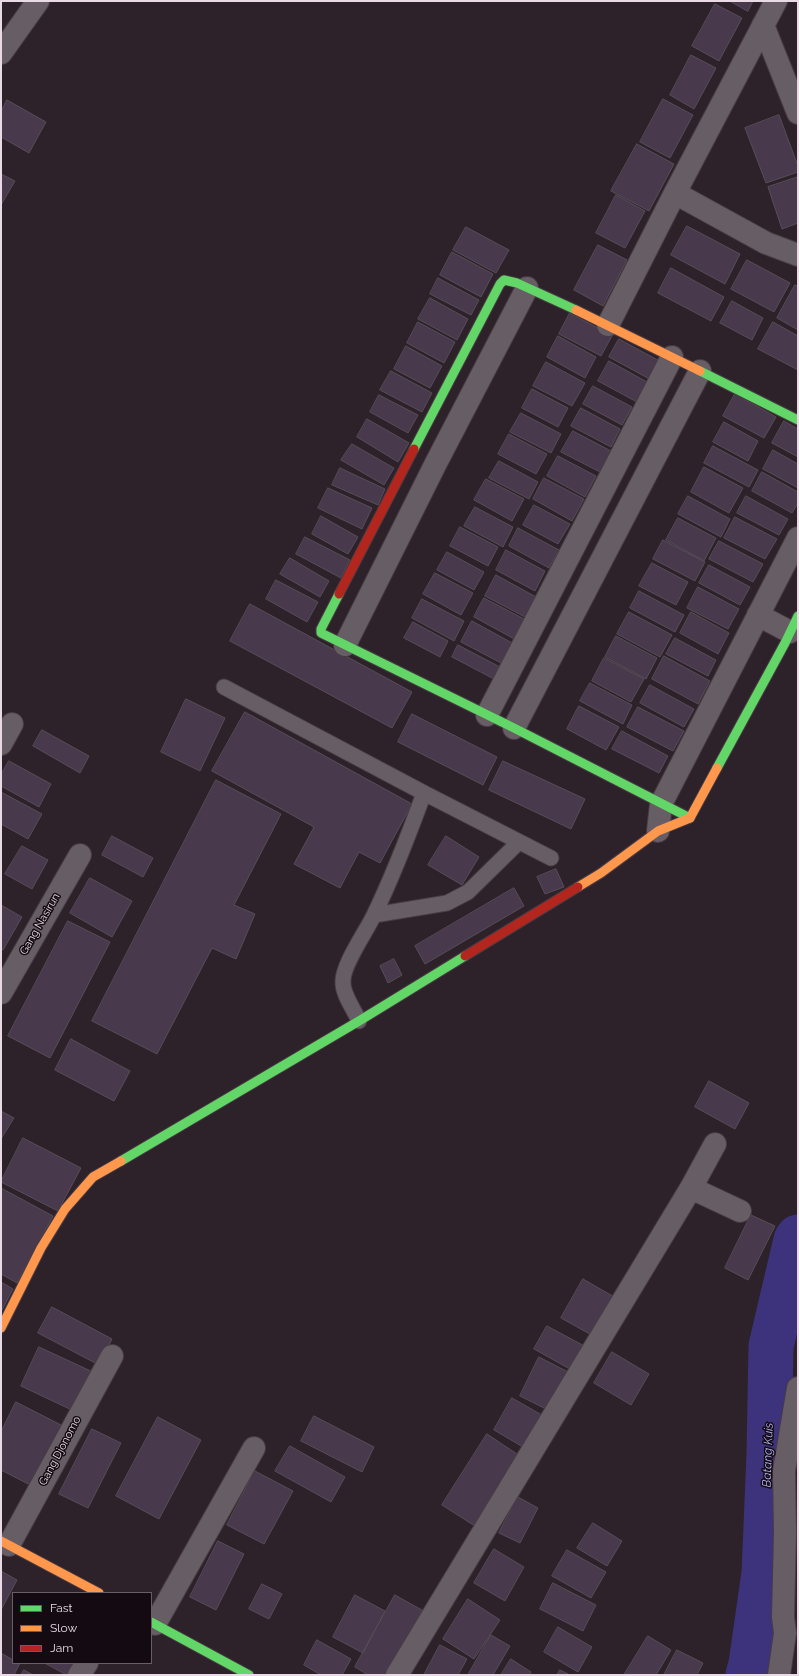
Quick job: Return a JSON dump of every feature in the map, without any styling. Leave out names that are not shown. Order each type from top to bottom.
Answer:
[{"type":"main road","points":[[690,818],[514,728],[322,634],[321,629],[500,284],[504,280],[511,280],[608,325],[798,420]]},
{"type":"main road","points":[[1,1328],[47,1239],[68,1204],[80,1189],[93,1177],[359,1021],[601,873],[658,831],[690,818],[794,624]]},
{"type":"main road","points":[[5,1543],[97,1592]]},
{"type":"main road","points":[[153,1623],[249,1675]]},
{"type":"street","points":[[1,53],[38,1]]},
{"type":"street","points":[[608,325],[675,193],[776,1]]},
{"type":"street","points":[[763,25],[798,113]]},
{"type":"street","points":[[675,193],[766,243],[798,256]]},
{"type":"street","points":[[345,645],[436,463],[528,288]]},
{"type":"street","points":[[487,715],[672,357]]},
{"type":"street","points":[[514,728],[700,372]]},
{"type":"street","points":[[412,453],[436,463]]},
{"type":"street","points":[[583,531],[610,545]]},
{"type":"street","points":[[658,831],[661,804],[798,538]]},
{"type":"street","points":[[758,615],[794,624]]},
{"type":"street","points":[[1,744],[12,724]]},
{"type":"street","name":"Gang Nasirun","points":[[1,994],[80,855]]},
{"type":"street","points":[[397,1675],[691,1188],[715,1144]]},
{"type":"street","points":[[691,1188],[740,1211]]},
{"type":"street","name":"Gang Djonomo","points":[[5,1543],[112,1356]]},
{"type":"street","points":[[779,1675],[791,1634],[783,1618],[792,1534],[784,1471],[798,1388]]},
{"type":"street","points":[[153,1623],[254,1448]]},
{"type":"street","points":[[79,1675],[86,1664]]},
{"type":"lane","points":[[224,687],[424,793],[551,858]]},
{"type":"lane","points":[[359,1021],[345,992],[343,979],[348,964],[374,915],[411,828],[424,793]]},
{"type":"lane","points":[[374,915],[447,903],[468,892],[519,842]]},
{"type":"building","points":[[730,1],[753,1],[748,11]]},
{"type":"building","points":[[715,4],[742,18],[719,61],[692,46]]},
{"type":"building","points":[[691,55],[716,68],[694,109],[670,95]]},
{"type":"building","points":[[663,99],[693,115],[670,158],[640,142]]},
{"type":"building","points":[[7,100],[46,122],[29,153],[1,137],[1,112]]},
{"type":"building","points":[[779,115],[798,166],[798,172],[766,183],[745,128]]},
{"type":"building","points":[[637,144],[674,164],[649,211],[611,191]]},
{"type":"building","points":[[1,174],[15,181],[1,205]]},
{"type":"building","points":[[798,177],[798,223],[782,229],[768,187]]},
{"type":"building","points":[[616,195],[645,211],[625,248],[596,233]]},
{"type":"building","points":[[687,226],[740,254],[725,284],[671,255]]},
{"type":"building","points":[[466,227],[509,250],[496,273],[453,250]]},
{"type":"building","points":[[598,245],[627,260],[603,306],[574,290]]},
{"type":"building","points":[[452,252],[493,274],[481,297],[440,275]]},
{"type":"building","points":[[747,260],[790,283],[774,312],[731,289]]},
{"type":"building","points":[[671,268],[724,297],[711,321],[658,293]]},
{"type":"building","points":[[438,278],[479,300],[471,315],[430,294]]},
{"type":"building","points":[[795,285],[798,286],[798,330],[777,318]]},
{"type":"building","points":[[430,298],[468,319],[457,340],[418,319]]},
{"type":"building","points":[[732,301],[763,318],[752,340],[720,323]]},
{"type":"building","points":[[570,313],[612,336],[601,356],[559,334]]},
{"type":"building","points":[[418,322],[455,342],[444,363],[407,343]]},
{"type":"building","points":[[773,322],[798,336],[798,370],[758,349]]},
{"type":"building","points":[[558,336],[596,357],[585,378],[547,357]]},
{"type":"building","points":[[619,339],[665,364],[655,382],[609,357]]},
{"type":"building","points":[[406,346],[442,366],[430,388],[394,369]]},
{"type":"building","points":[[609,361],[647,382],[637,402],[598,381]]},
{"type":"building","points":[[546,362],[585,383],[572,406],[533,386]]},
{"type":"building","points":[[391,371],[432,393],[422,412],[380,390]]},
{"type":"building","points":[[593,386],[632,407],[622,425],[583,404]]},
{"type":"building","points":[[532,389],[568,408],[558,427],[522,408]]},
{"type":"building","points":[[735,394],[776,417],[764,438],[723,416]]},
{"type":"building","points":[[379,395],[418,415],[408,433],[370,412]]},
{"type":"building","points":[[581,408],[620,429],[611,447],[571,426]]},
{"type":"building","points":[[521,413],[561,434],[551,453],[510,432]]},
{"type":"building","points":[[367,419],[409,443],[398,462],[357,437]]},
{"type":"building","points":[[784,421],[798,429],[798,457],[772,443]]},
{"type":"building","points":[[724,422],[758,441],[748,461],[713,442]]},
{"type":"building","points":[[573,431],[611,451],[600,472],[561,452]]},
{"type":"building","points":[[509,434],[547,454],[536,474],[498,454]]},
{"type":"building","points":[[352,444],[394,468],[384,485],[341,460]]},
{"type":"building","points":[[713,446],[758,470],[749,487],[704,463]]},
{"type":"building","points":[[773,450],[798,464],[798,488],[763,469]]},
{"type":"building","points":[[558,456],[596,476],[585,497],[547,476]]},
{"type":"building","points":[[499,461],[538,482],[529,499],[489,478]]},
{"type":"building","points":[[704,467],[743,488],[729,513],[691,492]]},
{"type":"building","points":[[340,468],[385,489],[378,505],[332,485]]},
{"type":"building","points":[[762,472],[798,492],[798,503],[792,513],[752,491]]},
{"type":"building","points":[[544,478],[584,499],[572,521],[533,499]]},
{"type":"building","points":[[486,479],[524,499],[512,521],[474,500]]},
{"type":"building","points":[[328,488],[372,508],[362,529],[318,508]]},
{"type":"building","points":[[688,496],[730,519],[721,537],[678,514]]},
{"type":"building","points":[[746,496],[788,519],[779,535],[737,513]]},
{"type":"building","points":[[534,505],[570,524],[558,544],[523,525]]},
{"type":"building","points":[[475,507],[513,527],[503,547],[464,526]]},
{"type":"building","points":[[321,516],[358,537],[348,554],[312,534]]},
{"type":"building","points":[[735,517],[777,539],[765,559],[724,538]]},
{"type":"building","points":[[678,518],[716,538],[704,561],[666,540]]},
{"type":"building","points":[[460,527],[498,547],[488,566],[450,546]]},
{"type":"building","points":[[518,528],[559,550],[549,568],[509,546]]},
{"type":"building","points":[[305,537],[350,560],[341,578],[296,554]]},
{"type":"building","points":[[663,540],[705,562],[695,581],[653,559]]},
{"type":"building","points":[[719,541],[763,564],[753,582],[709,559]]},
{"type":"building","points":[[506,550],[545,571],[535,591],[496,570]]},
{"type":"building","points":[[447,552],[484,572],[474,590],[437,570]]},
{"type":"building","points":[[290,558],[329,581],[320,597],[280,574]]},
{"type":"building","points":[[652,563],[688,582],[676,605],[639,586]]},
{"type":"building","points":[[709,565],[750,587],[740,605],[699,583]]},
{"type":"building","points":[[435,573],[473,593],[461,615],[423,594]]},
{"type":"building","points":[[496,575],[538,598],[527,618],[485,596]]},
{"type":"building","points":[[276,580],[318,602],[307,622],[266,599]]},
{"type":"building","points":[[698,587],[739,609],[728,629],[687,608]]},
{"type":"building","points":[[639,591],[684,615],[675,632],[630,608]]},
{"type":"building","points":[[484,598],[528,621],[518,641],[474,617]]},
{"type":"building","points":[[422,599],[464,621],[454,641],[412,618]]},
{"type":"building","points":[[250,604],[412,692],[392,728],[230,641]]},
{"type":"building","points":[[629,612],[672,635],[660,657],[617,634]]},
{"type":"building","points":[[691,612],[729,633],[718,654],[680,633]]},
{"type":"building","points":[[472,621],[516,645],[505,665],[461,642]]},
{"type":"building","points":[[413,622],[448,641],[440,657],[404,638]]},
{"type":"building","points":[[616,636],[657,658],[646,679],[605,657]]},
{"type":"building","points":[[675,638],[716,660],[708,676],[666,654]]},
{"type":"building","points":[[458,645],[500,667],[494,679],[452,657]]},
{"type":"building","points":[[664,656],[710,681],[698,704],[652,679]]},
{"type":"building","points":[[604,658],[644,679],[631,702],[592,681]]},
{"type":"building","points":[[590,683],[632,705],[623,724],[580,701]]},
{"type":"building","points":[[650,685],[694,709],[684,727],[640,703]]},
{"type":"building","points":[[186,699],[225,718],[200,771],[161,752]]},
{"type":"building","points":[[579,706],[619,727],[606,750],[567,729]]},
{"type":"building","points":[[638,707],[684,731],[673,751],[627,727]]},
{"type":"building","points":[[245,712],[412,804],[380,863],[359,852],[340,888],[294,864],[314,827],[212,771]]},
{"type":"building","points":[[412,714],[497,757],[483,785],[398,742]]},
{"type":"building","points":[[42,730],[89,756],[80,773],[33,746]]},
{"type":"building","points":[[622,731],[668,756],[659,773],[612,749]]},
{"type":"building","points":[[9,761],[51,784],[39,807],[1,786],[1,775]]},
{"type":"building","points":[[503,761],[585,799],[571,829],[489,790]]},
{"type":"building","points":[[216,780],[281,814],[234,905],[255,914],[236,959],[212,948],[157,1054],[92,1021]]},
{"type":"building","points":[[1,792],[42,814],[28,839],[1,824]]},
{"type":"building","points":[[112,836],[153,858],[143,877],[102,855]]},
{"type":"building","points":[[446,836],[479,857],[462,885],[428,865]]},
{"type":"building","points":[[22,846],[48,860],[32,889],[5,874]]},
{"type":"building","points":[[556,869],[564,887],[545,894],[537,877]]},
{"type":"building","points":[[90,878],[132,901],[112,937],[70,913]]},
{"type":"building","points":[[514,888],[524,906],[425,964],[415,946]]},
{"type":"building","points":[[1,905],[22,917],[3,950],[1,949]]},
{"type":"building","points":[[68,921],[110,942],[50,1058],[8,1036]]},
{"type":"building","points":[[394,959],[402,975],[388,983],[380,966]]},
{"type":"building","points":[[71,1039],[130,1071],[114,1101],[55,1070]]},
{"type":"building","points":[[709,1081],[749,1103],[735,1129],[695,1107]]},
{"type":"building","points":[[1,1111],[14,1118],[1,1139]]},
{"type":"building","points":[[23,1138],[81,1168],[58,1211],[1,1182]]},
{"type":"building","points":[[1,1188],[53,1216],[17,1283],[1,1274]]},
{"type":"building","points":[[751,1215],[775,1226],[748,1280],[725,1268]]},
{"type":"building","points":[[583,1279],[616,1298],[595,1337],[561,1318]]},
{"type":"building","points":[[1,1282],[13,1289],[1,1312]]},
{"type":"building","points":[[52,1307],[112,1339],[99,1365],[38,1333]]},
{"type":"building","points":[[547,1326],[590,1349],[577,1373],[534,1349]]},
{"type":"building","points":[[39,1347],[95,1373],[76,1412],[21,1386]]},
{"type":"building","points":[[612,1352],[649,1374],[631,1405],[594,1383]]},
{"type":"building","points":[[539,1357],[572,1374],[552,1412],[520,1396]]},
{"type":"building","points":[[512,1398],[547,1418],[528,1450],[494,1430]]},
{"type":"building","points":[[16,1402],[65,1427],[34,1487],[1,1470],[1,1432]]},
{"type":"building","points":[[314,1416],[374,1447],[362,1472],[301,1441]]},
{"type":"building","points":[[158,1417],[201,1440],[159,1519],[116,1496]]},
{"type":"building","points":[[92,1429],[121,1443],[88,1508],[59,1494]]},
{"type":"building","points":[[487,1434],[523,1458],[478,1528],[442,1505]]},
{"type":"building","points":[[290,1446],[345,1477],[331,1502],[275,1471]]},
{"type":"building","points":[[255,1471],[293,1491],[264,1544],[227,1525]]},
{"type":"building","points":[[518,1497],[538,1508],[520,1543],[499,1533]]},
{"type":"building","points":[[593,1523],[622,1541],[607,1566],[577,1548]]},
{"type":"building","points":[[218,1541],[244,1554],[216,1610],[190,1597]]},
{"type":"building","points":[[494,1549],[524,1567],[505,1601],[474,1583]]},
{"type":"building","points":[[567,1550],[606,1572],[591,1598],[552,1576]]},
{"type":"building","points":[[1,1571],[17,1580],[1,1610]]},
{"type":"building","points":[[553,1583],[596,1605],[583,1631],[540,1609]]},
{"type":"building","points":[[262,1584],[282,1594],[269,1619],[249,1609]]},
{"type":"building","points":[[355,1595],[385,1611],[363,1653],[333,1637]]},
{"type":"building","points":[[395,1595],[429,1614],[395,1675],[368,1675],[355,1667]]},
{"type":"building","points":[[468,1599],[500,1620],[474,1659],[443,1639]]},
{"type":"building","points":[[558,1627],[592,1647],[578,1672],[544,1652]]},
{"type":"building","points":[[491,1635],[510,1646],[493,1675],[468,1675]]},
{"type":"building","points":[[648,1636],[671,1650],[656,1675],[624,1675]]},
{"type":"building","points":[[317,1640],[351,1659],[342,1675],[321,1675],[304,1665]]},
{"type":"building","points":[[440,1645],[467,1659],[458,1675],[424,1675]]},
{"type":"building","points":[[677,1650],[703,1663],[697,1675],[664,1675]]},
{"type":"building","points":[[1,1653],[12,1659],[12,1664],[20,1664],[14,1675],[1,1675]]},
{"type":"building","points":[[511,1659],[531,1672],[529,1675],[501,1675]]},
{"type":"building","points":[[47,1664],[77,1664],[71,1675],[67,1675]]},
{"type":"building","points":[[24,1670],[33,1675],[21,1675]]},
{"type":"building","points":[[560,1670],[570,1675],[557,1675]]},
{"type":"waterway","name":"Batang Kuis","points":[[748,1675],[751,1664],[764,1573],[769,1454],[771,1346],[796,1240],[798,1237]]},
{"type":"traffic: fast","points":[[414,449],[500,284],[504,280],[517,283],[576,310]]},
{"type":"traffic: fast","points":[[700,371],[798,420]]},
{"type":"traffic: fast","points":[[339,594],[321,629],[321,633],[514,728],[690,818]]},
{"type":"traffic: fast","points":[[717,768],[785,643],[798,616]]},
{"type":"traffic: fast","points":[[121,1161],[359,1021],[465,956]]},
{"type":"traffic: fast","points":[[152,1623],[249,1675]]},
{"type":"traffic: slow","points":[[576,310],[700,371]]},
{"type":"traffic: slow","points":[[578,887],[601,873],[658,831],[690,818],[717,768]]},
{"type":"traffic: slow","points":[[1,1328],[41,1248],[65,1209],[93,1177],[121,1161]]},
{"type":"traffic: slow","points":[[1,1541],[97,1592]]},
{"type":"traffic: jam","points":[[339,594],[414,449]]},
{"type":"traffic: jam","points":[[465,956],[578,887]]}]
